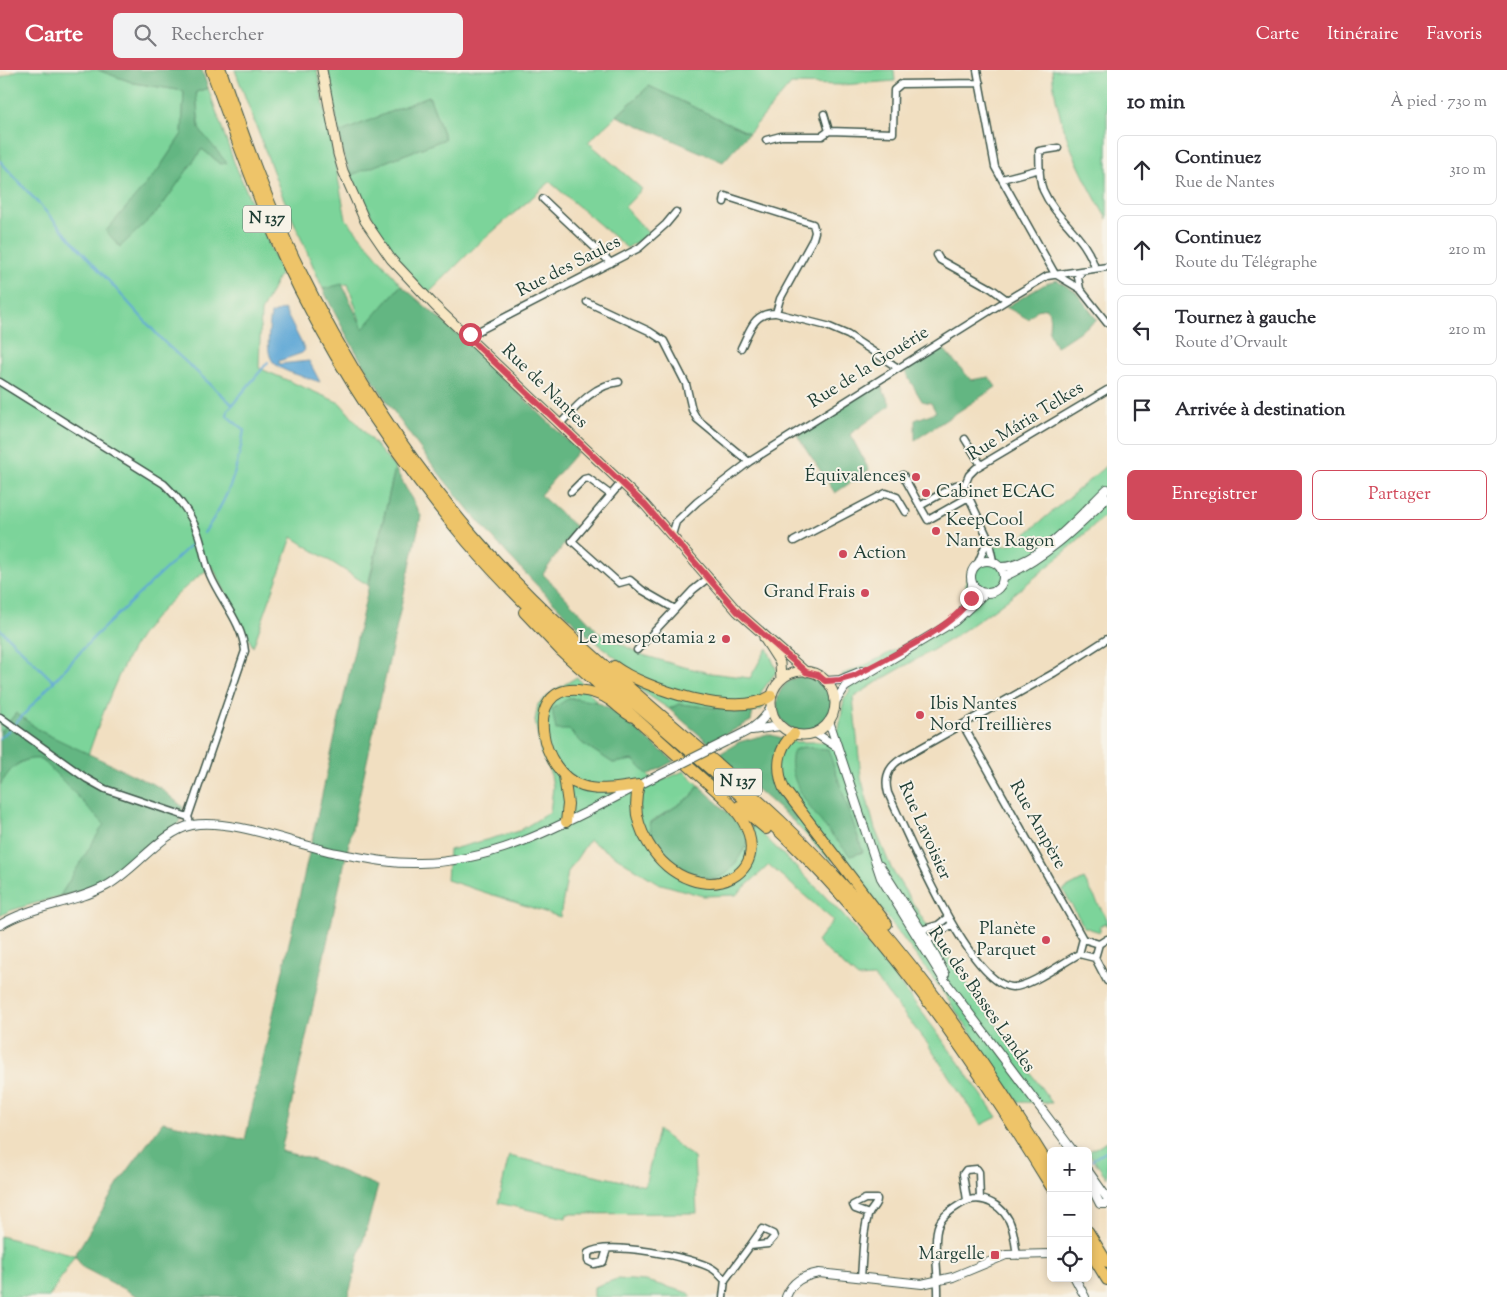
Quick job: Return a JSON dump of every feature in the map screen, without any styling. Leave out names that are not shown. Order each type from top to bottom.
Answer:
[{"type":"highway","name":"N 137","points":[[211,70],[272,230],[302,295],[334,354],[382,430],[419,482],[462,535],[510,589],[565,643],[750,805],[807,860],[873,931],[932,1006],[989,1088],[1047,1181]]},
{"type":"highway","name":"N 137","points":[[221,70],[261,181],[297,264],[328,325],[363,385],[406,450],[457,515],[505,570],[566,631],[782,822],[834,874],[899,947],[982,1060],[1047,1163]]},
{"type":"highway","points":[[510,589],[513,600],[539,629],[632,716],[796,856],[807,860]]},
{"type":"highway","points":[[566,631],[576,634],[623,673],[666,692],[696,700],[743,704],[771,701]]},
{"type":"highway","points":[[632,716],[610,700],[591,692],[571,690],[558,695],[545,710],[542,722],[552,759],[564,776],[575,783],[589,788],[639,785],[636,806],[639,823],[652,851],[666,866],[681,876],[706,884],[727,881],[744,868],[750,857],[752,845],[748,829],[741,816],[724,796],[671,749]]},
{"type":"highway","points":[[794,734],[786,742],[780,758],[780,776],[784,789],[791,801],[897,937],[899,947]]},
{"type":"highway","points":[[564,776],[568,804],[566,822]]},
{"type":"highway","points":[[1092,1237],[1107,1262]]},
{"type":"highway","points":[[1092,1256],[1107,1280]]},
{"type":"main road","name":"Rue de Nantes","points":[[322,70],[338,154],[365,221],[376,241],[408,279],[621,483],[672,535],[707,579],[762,634]]},
{"type":"main road","points":[[762,634],[806,672]]},
{"type":"main road","points":[[762,634],[780,663],[782,680]]},
{"type":"main road","points":[[806,672],[818,675],[825,681],[830,687],[834,702],[829,721],[815,733],[794,734],[780,726],[771,701],[782,680],[794,673],[806,672]]},
{"type":"street","points":[[977,70],[995,167],[1055,274],[1080,289],[1107,323]]},
{"type":"street","points":[[766,140],[781,136],[822,136],[829,131],[893,133],[894,90],[901,84],[980,84]]},
{"type":"street","points":[[824,114],[829,131]]},
{"type":"street","points":[[1058,148],[1039,152],[1042,189],[1073,234],[1081,238],[1095,268]]},
{"type":"street","points":[[1002,179],[1040,170]]},
{"type":"street","points":[[724,202],[725,196],[806,220],[813,224],[815,232],[813,239],[780,299],[776,313]]},
{"type":"street","points":[[543,199],[611,263]]},
{"type":"street","name":"Rue des Saules","points":[[467,336],[639,248],[666,224],[676,212]]},
{"type":"street","points":[[937,255],[940,260],[992,289],[1007,300]]},
{"type":"street","name":"Rue de la Gouérie","points":[[672,535],[676,522],[697,502],[749,462],[1007,300],[1047,276],[1107,267]]},
{"type":"street","points":[[1080,289],[1078,277],[1082,271]]},
{"type":"street","points":[[587,302],[648,331],[664,342],[686,384],[692,410],[697,418],[749,462]]},
{"type":"street","points":[[741,348],[758,316],[764,313],[776,313],[827,326],[848,335],[898,368]]},
{"type":"street","points":[[0,382],[164,484],[182,503],[197,530],[210,575],[234,616],[246,651],[189,821],[107,886],[73,900],[36,910],[0,925]]},
{"type":"street","points":[[560,424],[589,395],[608,384],[619,382]]},
{"type":"street","name":"Rue Mária Telkes","points":[[993,561],[988,538],[968,498],[965,484],[969,475],[982,465],[1107,390]]},
{"type":"street","points":[[965,439],[982,465]]},
{"type":"street","points":[[903,475],[928,520],[968,498]]},
{"type":"street","points":[[571,492],[584,479],[588,478],[611,495]]},
{"type":"street","points":[[621,483],[572,541],[619,584],[630,580],[642,590],[675,609]]},
{"type":"street","points":[[920,506],[956,485],[965,484]]},
{"type":"street","points":[[1000,567],[1011,567],[1028,561],[1107,489]]},
{"type":"street","points":[[794,541],[886,493],[897,497],[906,512]]},
{"type":"street","points":[[1003,578],[1028,566],[1050,551],[1107,498]]},
{"type":"street","points":[[825,681],[840,680],[854,676],[944,625],[964,608],[971,598],[971,574],[978,564],[988,538]]},
{"type":"street","points":[[834,702],[845,687],[955,621],[985,593],[999,587],[1003,578],[1000,567],[993,561],[978,564]]},
{"type":"street","points":[[637,650],[675,609],[707,579]]},
{"type":"street","points":[[972,584],[985,593]]},
{"type":"street","name":"Rue Lavoisier","points":[[948,917],[888,793],[886,780],[894,764],[1054,673],[1107,639]]},
{"type":"street","points":[[0,717],[99,786],[189,821],[242,829],[370,859],[419,864],[450,861],[492,852],[518,844],[566,822],[750,730],[761,721],[771,701]]},
{"type":"street","name":"Rue des Basses Landes","points":[[829,721],[837,747],[850,777],[860,818],[881,878],[927,955],[1070,1147]]},
{"type":"street","name":"Rue Ampère","points":[[963,725],[1083,939]]},
{"type":"street","points":[[750,730],[780,726]]},
{"type":"street","points":[[815,733],[837,747]]},
{"type":"street","points":[[872,854],[921,930],[961,1002]]},
{"type":"street","points":[[921,930],[938,925],[948,917],[984,968],[1004,986],[1018,987],[1024,985],[1079,954],[1095,958]]},
{"type":"street","points":[[907,922],[927,940]]},
{"type":"street","points":[[927,940],[952,924]]},
{"type":"street","points":[[1079,954],[1083,939],[1099,944]]},
{"type":"street","points":[[1107,939],[1099,944],[1095,958],[1107,981]]},
{"type":"street","points":[[967,1200],[963,1174],[966,1170],[971,1169],[979,1172],[980,1199]]},
{"type":"street","points":[[1092,1177],[1107,1198]]},
{"type":"street","points":[[1092,1188],[1100,1204],[1107,1204]]},
{"type":"street","points":[[938,1297],[939,1282],[935,1241],[938,1225],[945,1216],[967,1200],[980,1199],[990,1201],[1007,1217],[1012,1227],[1017,1255]]},
{"type":"street","points":[[861,1276],[863,1242],[868,1214]]},
{"type":"street","points":[[723,1297],[725,1280],[750,1246]]},
{"type":"street","points":[[607,1249],[652,1251],[684,1258],[713,1269],[725,1280]]},
{"type":"street","points":[[786,1297],[795,1282],[806,1276],[819,1273],[922,1284],[939,1282],[1006,1255],[1047,1254]]},
{"type":"street","points":[[1077,1282],[1085,1297]]},
{"type":"green space","points":[[18,70],[98,70],[134,83],[184,91],[182,134],[158,170],[159,210],[202,149],[221,164],[199,129],[196,92],[208,88],[234,162],[281,272],[261,312],[259,368],[340,403],[395,468],[368,585],[292,537],[253,647],[212,566],[166,606],[136,642],[112,692],[88,755],[42,732],[16,713],[0,733],[0,78]]},
{"type":"green space","points":[[98,70],[202,70],[208,88],[196,92],[199,129],[227,163],[221,164],[202,149],[159,210],[120,247],[106,231],[158,170],[182,134],[184,91],[134,83]]},
{"type":"green space","points":[[235,70],[317,70],[346,219],[401,285],[363,330],[348,284],[323,289],[280,190]]},
{"type":"green space","points":[[328,70],[894,70],[895,81],[842,85],[791,84],[749,133],[649,86],[588,142],[642,189],[625,207],[649,234],[627,248],[550,182],[475,247],[427,295],[385,242],[351,175],[445,139],[429,96],[339,133]]},
{"type":"green space","points":[[1052,70],[1107,70],[1107,219],[1071,148],[1058,110]]},
{"type":"green space","points":[[649,86],[749,133],[723,162],[617,116]]},
{"type":"green space","points":[[429,96],[445,139],[351,175],[343,155],[339,133]]},
{"type":"green space","points":[[1057,280],[1076,292],[1097,320],[1056,347],[1049,332],[1050,313],[1046,308],[1037,310],[1028,319],[1006,307],[1047,283]]},
{"type":"green space","points":[[342,284],[363,329],[401,285],[472,347],[578,451],[540,495],[576,527],[543,574],[595,628],[587,635],[549,598],[474,517],[406,429],[347,337],[323,289]]},
{"type":"green space","points":[[941,346],[971,380],[989,377],[996,387],[915,440],[915,420],[936,412],[931,403],[922,401],[905,372]]},
{"type":"green space","points":[[879,383],[891,405],[850,434],[869,470],[835,493],[797,435]]},
{"type":"green space","points":[[1107,465],[1107,513],[1089,530],[1033,579],[994,609],[941,645],[853,698],[861,777],[875,829],[892,870],[936,940],[1052,1103],[1018,1102],[936,982],[843,859],[830,860],[794,822],[797,818],[779,790],[774,771],[777,750],[782,738],[794,742],[823,742],[839,729],[844,699],[850,691],[842,674],[869,663],[943,621],[964,603],[967,595],[966,578],[970,569],[980,558],[983,545],[996,547],[1014,544]],"holes":[[[847,805],[863,852],[850,856]]]},
{"type":"green space","points":[[395,468],[421,516],[281,1151],[311,1159],[378,1186],[348,1297],[139,1297],[82,1267],[75,1255],[118,1184],[163,1122],[245,1140]]},
{"type":"green space","points":[[595,628],[597,632],[643,655],[710,673],[750,678],[767,648],[777,671],[761,692],[762,709],[753,712],[679,704],[669,709],[639,689],[636,674],[587,635]]},
{"type":"green space","points":[[805,676],[816,678],[825,684],[831,693],[833,704],[831,715],[825,724],[816,730],[805,732],[794,730],[785,724],[779,715],[777,704],[779,693],[785,684],[794,678]]},
{"type":"green space","points":[[577,677],[597,702],[569,698],[569,730],[582,743],[613,763],[633,760],[656,783],[684,771],[699,785],[692,796],[649,823],[743,852],[754,826],[830,901],[882,961],[922,1012],[997,1117],[981,1125],[927,1043],[874,977],[858,978],[817,942],[833,920],[769,865],[736,895],[703,896],[658,883],[589,840],[568,872],[560,917],[447,880],[449,850],[519,831],[550,812],[553,787],[551,775],[541,753],[535,721],[538,704],[555,690]]},
{"type":"green space","points":[[569,698],[597,702],[611,709],[674,761],[648,775],[633,760],[613,763],[582,743],[569,730],[556,730],[552,709]]},
{"type":"green space","points":[[679,704],[753,712],[751,721],[709,743],[669,709]]},
{"type":"green space","points":[[16,713],[42,732],[159,787],[183,807],[178,823],[154,848],[123,870],[91,887],[60,896],[104,824],[42,759],[27,760],[16,765],[0,785],[0,733]]},
{"type":"green space","points":[[768,734],[782,738],[777,750],[774,771],[779,790],[797,819],[794,822],[718,755],[739,742]]},
{"type":"green space","points":[[803,747],[828,749],[863,852],[850,856],[820,821],[801,792],[794,778],[792,763],[794,750]]},
{"type":"green space","points":[[30,758],[42,759],[105,824],[60,896],[9,911],[0,916],[0,785],[11,768]]},
{"type":"green space","points":[[699,785],[739,824],[754,826],[736,863],[727,873],[719,877],[699,876],[679,866],[657,846],[649,824],[692,796]]},
{"type":"green space","points":[[1084,879],[1107,919],[1107,927],[1105,923],[1100,926],[1100,932],[1084,927],[1063,890]]},
{"type":"green space","points":[[658,1130],[694,1158],[697,1213],[567,1214],[566,1218],[498,1203],[509,1156],[645,1186]]},
{"type":"green space","points":[[1107,1141],[1107,1178],[1092,1157],[1092,1150]]},
{"type":"green space","points":[[0,1236],[75,1255],[49,1297],[0,1297]]},
{"type":"green space","points":[[617,1279],[646,1281],[689,1293],[692,1297],[594,1297],[594,1287]]},
{"type":"water","points":[[284,309],[305,350],[302,353],[279,361],[279,364],[309,361],[320,382],[281,368],[274,363],[270,356],[268,346],[271,314]]},
{"type":"waterway","points":[[0,161],[164,342],[233,405]]},
{"type":"waterway","points":[[204,533],[220,508],[231,484],[244,430],[227,416],[228,410],[268,362]]},
{"type":"waterway","points":[[15,724],[94,637],[195,541]]},
{"type":"waterway","points":[[0,629],[54,682]]},
{"type":"waterway","points":[[0,738],[10,729]]},
{"type":"waterway","points":[[1092,1160],[1107,1150]]},
{"type":"place","name":"Équivalences","points":[[916,477]]},
{"type":"place","name":"Cabinet ECAC","points":[[926,493]]},
{"type":"place","name":"KeepCool Nantes Ragon","points":[[936,531]]},
{"type":"place","name":"Action","points":[[843,554]]},
{"type":"place","name":"Grand Frais","points":[[865,593]]},
{"type":"place","name":"Le mesopotamia 2","points":[[726,639]]},
{"type":"place","name":"Ibis Nantes Nord Treillières","points":[[920,715]]},
{"type":"place","name":"Planète Parquet","points":[[1046,940]]},
{"type":"place","name":"Margelle","points":[[995,1255]]},
{"type":"route","points":[[470,334],[467,336],[645,505],[707,579],[738,612],[806,672],[818,675],[825,681],[840,680],[854,676],[944,625],[955,617],[971,598]]}]
